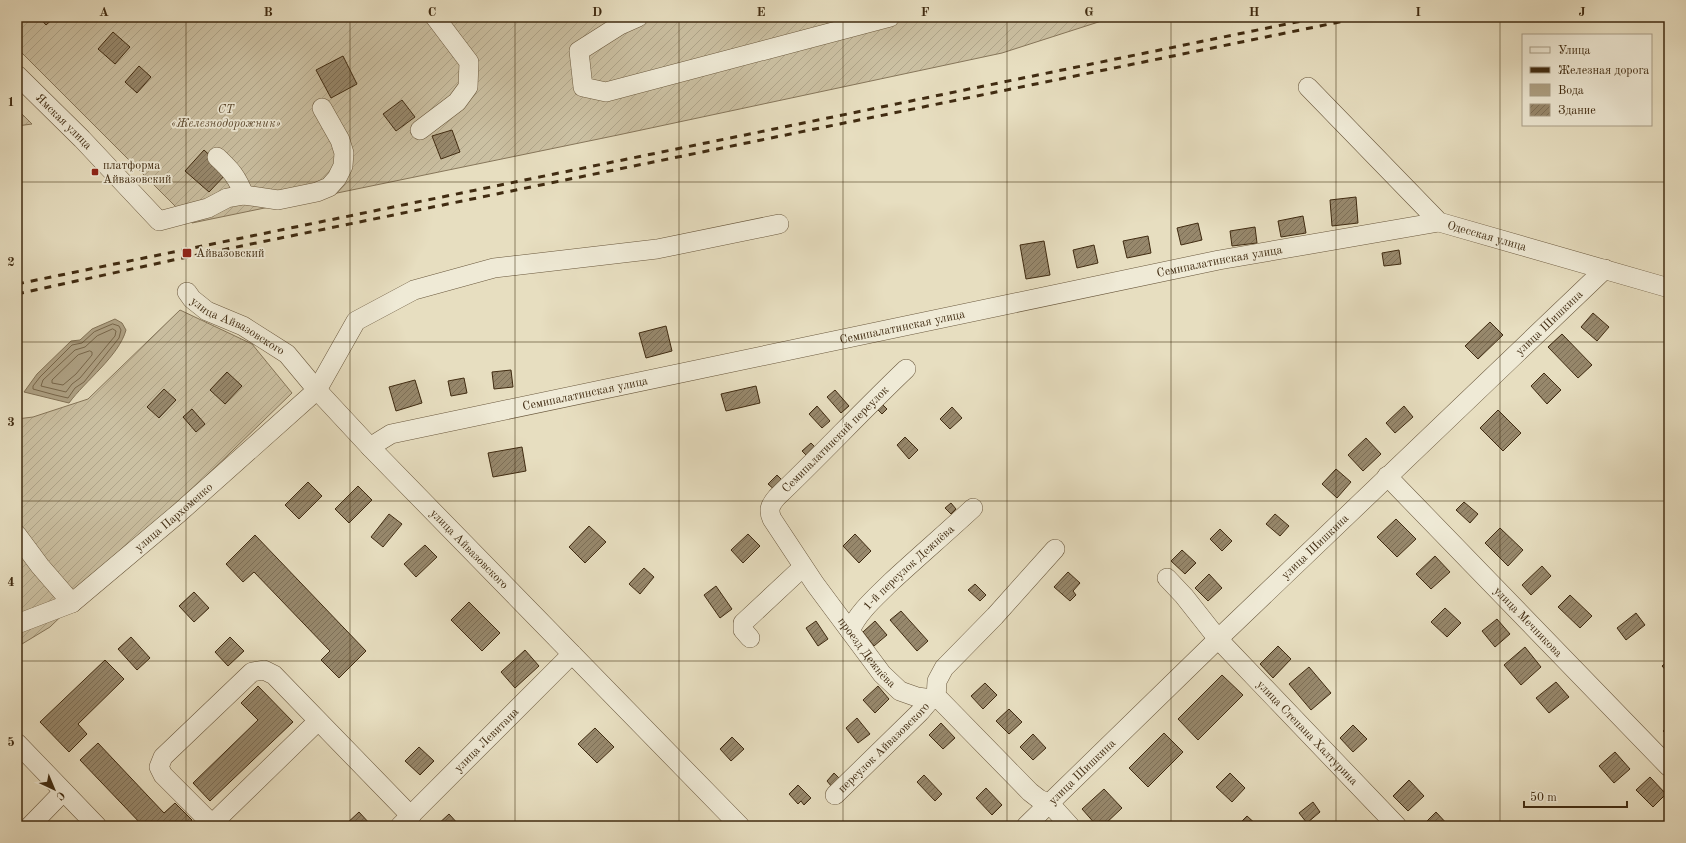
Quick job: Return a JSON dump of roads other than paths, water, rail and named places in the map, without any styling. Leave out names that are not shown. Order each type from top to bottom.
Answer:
[{"type":"street","points":[[420,130],[457,102],[468,87],[469,62],[435,17]]},
{"type":"street","points":[[638,17],[620,25],[579,51],[583,87],[606,92],[890,17]]},
{"type":"street","name":"Ямская улица","points":[[17,75],[82,139],[159,221],[208,208],[227,198],[244,195]]},
{"type":"street","name":"Одесская улица","points":[[1308,87],[1439,222],[1669,288]]},
{"type":"street","points":[[217,157],[237,179],[244,195],[278,200],[317,192],[328,187],[337,178],[343,166],[344,153],[340,140],[322,108]]},
{"type":"street","name":"Семипалатинская улица","points":[[370,447],[391,434],[1219,260],[1439,222]]},
{"type":"street","name":"улица Пархоменко","points":[[17,624],[72,603],[179,513],[317,390],[356,321],[414,290],[494,268],[657,249],[779,224]]},
{"type":"street","name":"улица Шишкина","points":[[1026,826],[1218,639],[1605,269]]},
{"type":"street","name":"улица Айвазовского","points":[[187,292],[192,300],[207,311],[243,326],[287,354],[317,390],[370,447],[740,826]]},
{"type":"street","name":"Семипалатинский переулок","points":[[769,512],[771,504],[777,497],[823,454],[849,424],[906,369]]},
{"type":"street","name":"улица Мечникова","points":[[1388,476],[1669,767]]},
{"type":"street","name":"1-й переулок Дежнёва","points":[[850,631],[854,621],[876,597],[973,508]]},
{"type":"street","name":"проезд Дежнёва","points":[[769,512],[803,567],[882,674],[900,691],[917,698],[934,699]]},
{"type":"street","points":[[17,535],[40,566],[72,603]]},
{"type":"street","points":[[1055,549],[995,616],[944,668],[937,680],[934,699],[940,700],[1030,792],[1050,804],[1070,826]]},
{"type":"street","points":[[750,638],[743,630],[743,623],[803,567]]},
{"type":"street","name":"улица Степана Халтурина","points":[[1167,578],[1184,596],[1218,639],[1397,826]]},
{"type":"street","name":"улица Левитана","points":[[406,821],[572,654]]},
{"type":"street","points":[[317,722],[211,825],[163,775],[159,767],[163,757],[252,672],[264,670],[274,676],[317,722],[406,821]]},
{"type":"street","name":"переулок Айвазовского","points":[[835,795],[934,699]]},
{"type":"street","points":[[17,743],[97,826]]},
{"type":"street","points":[[30,826],[63,792]]},
{"type":"water","points":[[115,319],[122,323],[126,330],[122,340],[109,359],[69,403],[24,392],[37,374],[71,341],[80,340],[92,329]]},
{"type":"railway","points":[[17,284],[1321,17]]},
{"type":"railway","points":[[17,294],[173,260],[1364,17]]},
{"type":"place","name":"платформа Айвазовский","points":[[95,172]]},
{"type":"place","name":"Айвазовский","points":[[187,253]]},
{"type":"park label","name":"СТ «Железнодорожник»","points":[[226,116]]}]
